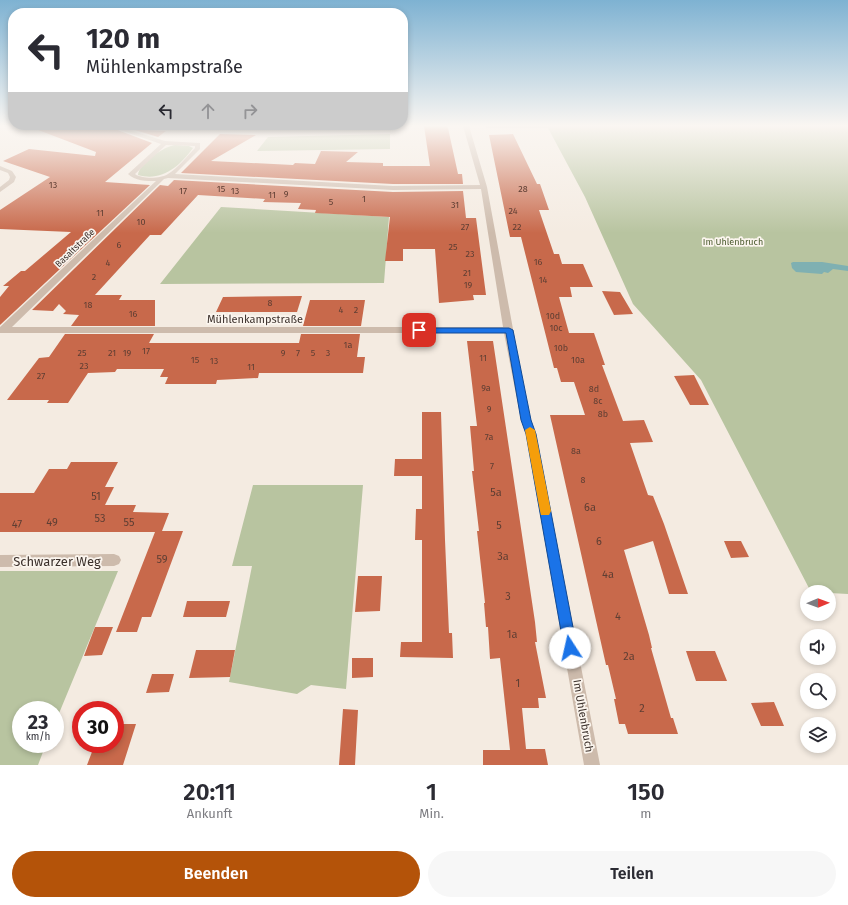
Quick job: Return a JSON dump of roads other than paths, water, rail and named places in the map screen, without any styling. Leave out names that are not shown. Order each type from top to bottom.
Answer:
[{"type":"street","points":[[144,162],[131,174],[136,178],[161,179],[170,176],[393,188],[484,187]]},
{"type":"street","points":[[170,176],[184,162]]},
{"type":"street","name":"Im Uhlenbruch","points":[[477,162],[484,187],[524,412],[531,434],[592,765]]},
{"type":"street","points":[[0,168],[10,172],[13,177],[12,181],[0,190]]},
{"type":"street","name":"Basaltstraße","points":[[2,331],[161,179]]},
{"type":"street","name":"Mühlenkampstraße","points":[[2,331],[509,330]]},
{"type":"street","name":"Schwarzer Weg","points":[[0,561],[114,560]]},
{"type":"water","points":[[822,262],[848,266],[848,271],[833,269],[828,273],[824,272],[822,274],[796,272],[792,268],[791,263]]}]
